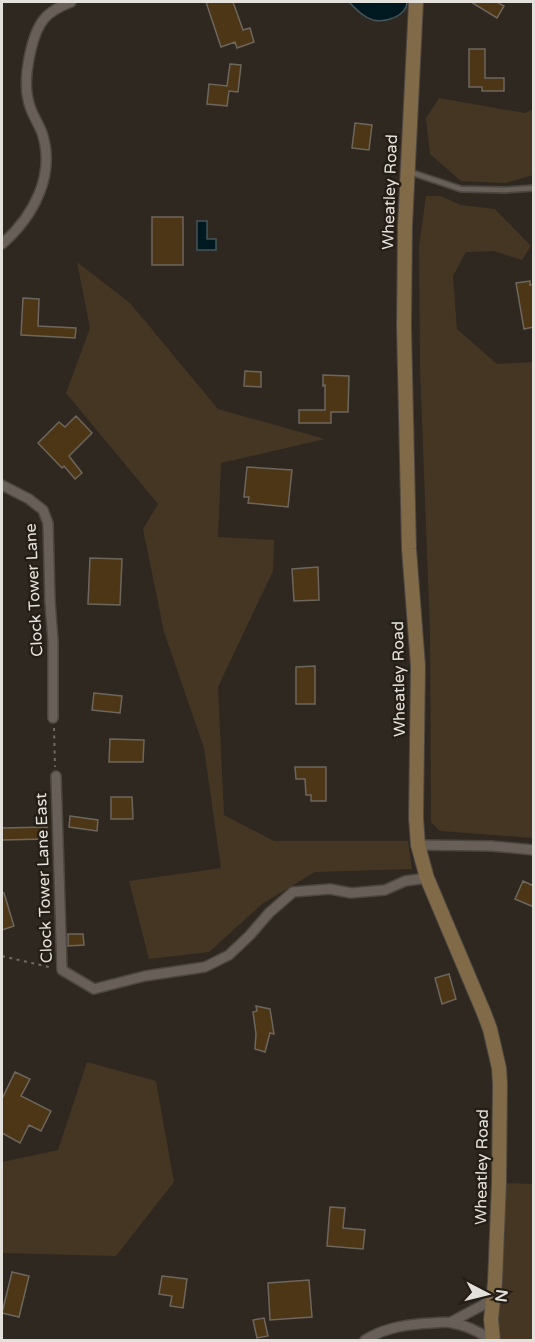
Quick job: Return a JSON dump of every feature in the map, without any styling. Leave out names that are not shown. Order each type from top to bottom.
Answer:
[{"type":"main road","name":"Wheatley Road","points":[[416,2],[405,226],[404,338],[409,549],[418,666],[416,818],[418,845],[427,878],[484,1013],[499,1068],[499,1183],[491,1319],[492,1341]]},
{"type":"street","points":[[2,244],[16,231],[31,211],[45,178],[46,157],[42,134],[31,110],[26,88],[34,36],[44,19],[52,11],[70,2]]},
{"type":"street","name":"Clock Tower Lane","points":[[2,485],[29,499],[43,510],[48,523],[53,641],[53,718]]},
{"type":"street","name":"Clock Tower Lane East","points":[[56,776],[62,970],[94,989],[145,976],[205,967],[230,955],[269,913],[293,892],[330,889],[351,893],[386,890],[405,881],[427,878]]},
{"type":"street","points":[[418,845],[491,846],[534,850]]},
{"type":"street","points":[[451,1322],[483,1305],[493,1295]]},
{"type":"street","points":[[365,1341],[375,1334],[396,1327],[451,1322],[482,1334],[492,1341]]},
{"type":"lane","points":[[407,171],[460,189],[534,188]]},
{"type":"path","points":[[53,718],[56,776]]},
{"type":"path","points":[[2,956],[62,970]]},
{"type":"shaded area","points":[[439,98],[525,113],[533,109],[533,175],[505,183],[461,181],[430,154],[426,118]]},
{"type":"shaded area","points":[[426,196],[441,196],[461,205],[495,209],[531,246],[522,260],[493,251],[466,252],[453,276],[457,329],[497,364],[533,362],[533,838],[440,831],[431,822],[430,633],[420,367],[419,246]]},
{"type":"shaded area","points":[[77,262],[130,303],[218,409],[325,439],[221,463],[218,537],[274,540],[273,571],[218,687],[224,815],[274,841],[408,841],[412,869],[315,872],[262,904],[209,952],[149,959],[129,881],[221,868],[204,748],[164,632],[143,529],[158,504],[66,393],[90,328]]},
{"type":"shaded area","points":[[87,1062],[156,1081],[174,1182],[116,1256],[2,1253],[2,1162],[58,1150]]},
{"type":"shaded area","points":[[499,1183],[533,1184],[533,1340],[493,1340]]},
{"type":"water","points":[[349,2],[407,2],[399,15],[378,21],[366,17]]},
{"type":"water","points":[[197,221],[207,221],[207,239],[216,239],[216,250],[197,250]]},
{"type":"building","points":[[206,2],[233,2],[243,30],[250,28],[254,42],[237,48],[235,42],[221,47]]},
{"type":"building","points":[[471,2],[497,2],[504,6],[497,18]]},
{"type":"building","points":[[469,49],[485,49],[485,78],[504,78],[504,91],[482,91],[482,87],[469,87]]},
{"type":"building","points":[[230,64],[241,65],[238,92],[229,91],[227,106],[207,104],[209,84],[227,86]]},
{"type":"building","points":[[355,123],[372,125],[369,150],[352,148]]},
{"type":"building","points":[[152,217],[183,217],[183,265],[152,265]]},
{"type":"building","points":[[530,281],[530,285],[534,284],[534,327],[524,329],[516,283]]},
{"type":"building","points":[[23,298],[39,299],[38,326],[76,328],[75,338],[21,335]]},
{"type":"building","points":[[245,371],[261,372],[261,387],[244,386]]},
{"type":"building","points":[[323,375],[349,376],[348,412],[331,412],[331,423],[299,423],[299,410],[325,410]]},
{"type":"building","points":[[76,416],[92,433],[69,456],[82,473],[75,479],[38,443],[59,422],[65,427]]},
{"type":"building","points":[[247,467],[292,470],[288,507],[248,503],[249,497],[244,497]]},
{"type":"building","points":[[90,558],[122,559],[120,605],[88,604]]},
{"type":"building","points":[[318,567],[319,600],[294,601],[292,569]]},
{"type":"building","points":[[315,666],[315,704],[296,704],[296,667]]},
{"type":"building","points":[[94,693],[122,696],[120,713],[92,710]]},
{"type":"building","points":[[110,739],[144,740],[143,762],[109,762]]},
{"type":"building","points":[[295,767],[326,767],[326,801],[311,801],[311,795],[306,795],[305,779],[296,779]]},
{"type":"building","points":[[111,797],[132,797],[133,819],[111,819]]},
{"type":"building","points":[[70,816],[98,820],[97,831],[69,827]]},
{"type":"building","points":[[47,827],[47,839],[2,840],[2,828]]},
{"type":"building","points":[[523,881],[534,886],[534,907],[515,899]]},
{"type":"building","points":[[2,893],[4,893],[14,926],[2,930]]},
{"type":"building","points":[[68,934],[83,934],[84,945],[68,946]]},
{"type":"building","points":[[449,974],[456,999],[442,1004],[435,978]]},
{"type":"building","points":[[256,1006],[270,1009],[274,1034],[270,1033],[265,1052],[255,1049],[256,1034],[253,1012],[257,1011]]},
{"type":"building","points":[[15,1072],[30,1079],[21,1096],[51,1111],[41,1131],[29,1125],[20,1143],[2,1133],[2,1099]]},
{"type":"building","points":[[330,1207],[345,1208],[343,1228],[365,1230],[363,1249],[327,1246]]},
{"type":"building","points":[[12,1272],[29,1276],[19,1317],[2,1313]]},
{"type":"building","points":[[162,1276],[187,1279],[183,1308],[170,1306],[172,1296],[159,1294]]},
{"type":"building","points":[[309,1280],[312,1317],[270,1320],[268,1283]]},
{"type":"building","points":[[264,1318],[268,1336],[257,1338],[253,1320]]}]
